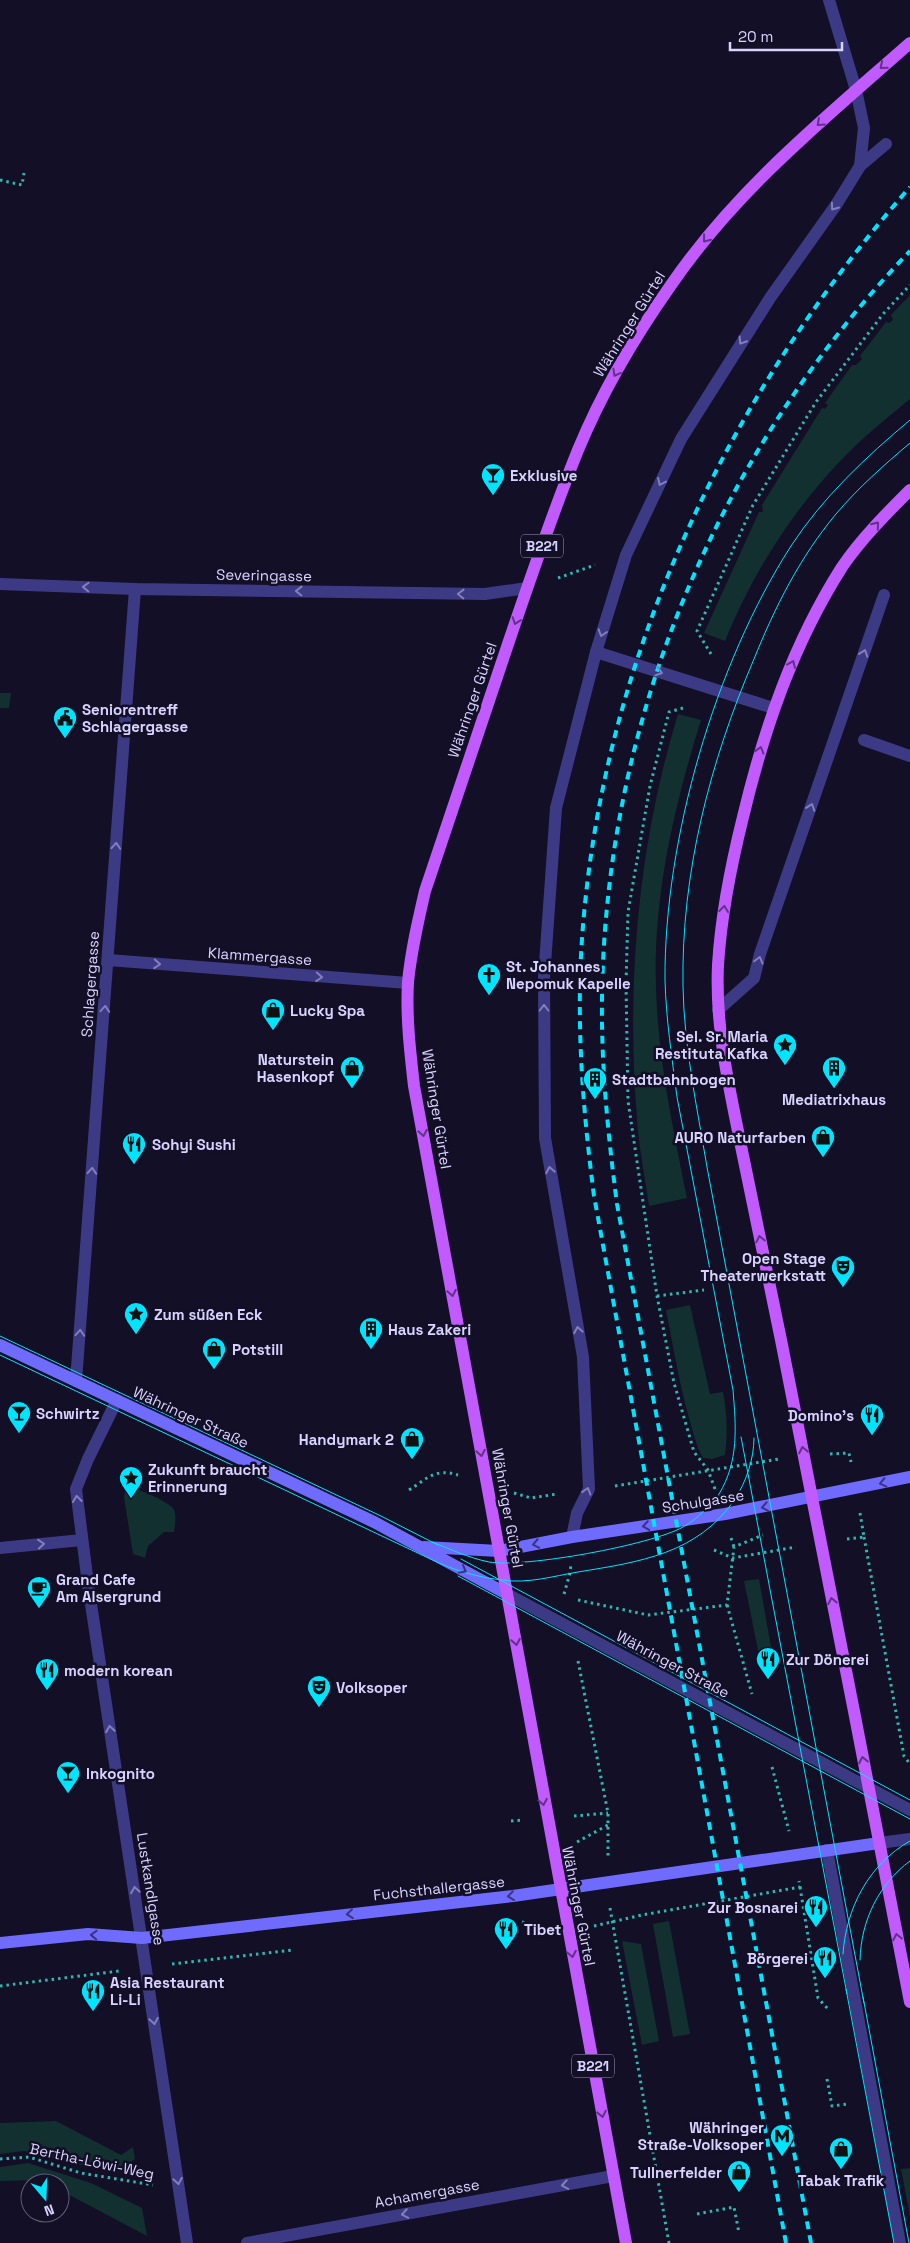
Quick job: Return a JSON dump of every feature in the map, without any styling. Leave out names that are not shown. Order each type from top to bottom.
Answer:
[{"type":"main road","name":"Währinger Gürtel","points":[[626,2243],[567,1930],[414,1086],[409,1034],[408,983],[413,939],[425,891],[527,588],[578,449],[615,375],[667,290],[719,222],[768,170],[910,43]]},
{"type":"main road","points":[[910,490],[880,519],[844,565],[812,620],[773,708],[758,754],[725,902],[718,966],[718,1010],[721,1044],[728,1084],[813,1498],[910,2002]]},
{"type":"main road","name":"Währinger Straße","points":[[0,1345],[374,1522],[507,1594]]},
{"type":"main road","name":"Schulgasse","points":[[499,1551],[572,1537],[725,1514],[813,1498],[910,1477]]},
{"type":"main road","name":"Währinger Straße","points":[[420,1547],[499,1551]]},
{"type":"main road","name":"Fuchsthallergasse","points":[[0,1943],[88,1934],[142,1938],[560,1889],[879,1842]]},
{"type":"street","points":[[829,0],[856,90],[864,128],[860,166]]},
{"type":"street","points":[[572,1537],[577,1514],[590,1489],[582,1357],[545,1138],[544,978],[556,808],[596,652],[626,555],[681,439],[770,298],[836,205],[860,166],[886,144]]},
{"type":"street","name":"Severingasse","points":[[0,584],[135,589],[485,594],[527,588]]},
{"type":"street","name":"Schlagergasse","points":[[76,1381],[135,589]]},
{"type":"street","points":[[718,1010],[754,978],[760,954],[884,595]]},
{"type":"street","points":[[596,652],[773,708]]},
{"type":"street","points":[[864,740],[910,756]]},
{"type":"street","name":"Klammergasse","points":[[108,960],[408,983]]},
{"type":"street","name":"Lustkandlgasse","points":[[117,1400],[88,1459],[76,1489],[187,2243]]},
{"type":"street","points":[[0,1548],[82,1540]]},
{"type":"street","name":"Währinger Straße","points":[[507,1594],[570,1626],[910,1810]]},
{"type":"street","points":[[879,1842],[910,1839]]},
{"type":"street","points":[[827,1850],[900,2243]]},
{"type":"street","name":"Achamergasse","points":[[247,2243],[613,2176]]},
{"type":"path","points":[[0,180],[22,185],[24,173]]},
{"type":"path","points":[[711,654],[696,631],[754,505],[816,402],[883,314],[910,285]]},
{"type":"path","points":[[527,588],[626,555]]},
{"type":"path","points":[[557,1494],[708,1470],[694,1452],[674,1383],[657,1296],[628,1101],[626,984],[628,912],[650,786],[669,712],[686,707]]},
{"type":"path","points":[[657,1296],[704,1290]]},
{"type":"path","points":[[752,1695],[728,1605],[734,1547],[767,1533]]},
{"type":"path","points":[[572,1537],[570,1573],[563,1597],[608,1814],[608,1882],[611,1924],[670,2243]]},
{"type":"path","points":[[864,1537],[898,1727],[904,1756],[910,1764]]},
{"type":"path","points":[[563,1597],[648,1615],[728,1605]]},
{"type":"path","points":[[521,1922],[567,1930],[611,1924]]},
{"type":"path","points":[[0,1986],[294,1950]]},
{"type":"path","points":[[828,2080],[832,2106],[853,2102]]},
{"type":"path","name":"Bertha-Löwi-Weg","points":[[0,2159],[28,2157],[81,2173],[180,2190]]},
{"type":"path","points":[[690,2174],[712,2170]]},
{"type":"path","points":[[697,2214],[734,2207],[739,2233]]},
{"type":"green space","points":[[910,295],[910,399],[855,446],[834,467],[797,513],[764,562],[725,641],[704,633],[759,512],[763,512],[762,505],[822,408],[825,409],[828,405],[825,403],[852,365],[856,365],[862,359],[860,356],[886,322],[889,323],[893,320],[891,315]]},
{"type":"green space","points":[[0,693],[11,693],[9,708],[0,708]]},
{"type":"green space","points":[[678,714],[701,720],[682,786],[667,852],[658,920],[656,988],[663,1067],[687,1198],[649,1206],[637,1119],[634,1068],[633,1016],[638,914],[653,813],[664,763]]},
{"type":"green space","points":[[690,1305],[710,1394],[723,1392],[727,1431],[725,1455],[712,1459],[703,1458],[698,1449],[682,1391],[666,1310]]},
{"type":"green space","points":[[134,1489],[166,1503],[173,1508],[175,1513],[174,1532],[164,1532],[148,1546],[145,1558],[133,1554],[124,1497],[125,1491]]},
{"type":"green space","points":[[759,1579],[773,1658],[760,1660],[744,1581]]},
{"type":"green space","points":[[669,1921],[690,2034],[673,2037],[653,1924]]},
{"type":"green space","points":[[622,1941],[641,1944],[659,2041],[642,2045]]},
{"type":"green space","points":[[56,2121],[121,2155],[133,2147],[135,2159],[115,2173],[24,2151],[0,2154],[0,2123]]},
{"type":"green space","points":[[28,2163],[60,2173],[20,2173],[20,2181],[0,2181],[0,2167]]},
{"type":"green space","points":[[910,2168],[910,2216],[901,2169]]},
{"type":"green space","points":[[70,2176],[91,2183],[142,2208],[147,2236],[70,2195]]},
{"type":"tram line","points":[[432,1542],[489,1562],[530,1562],[588,1554],[644,1541],[683,1527],[698,1517],[719,1494],[725,1482],[730,1469],[735,1444],[733,1390],[677,1097],[665,980],[667,926],[684,812],[717,698],[739,644],[764,593],[791,546],[831,494],[877,448],[910,420]]},
{"type":"tram line","points":[[864,2003],[695,1099],[684,1009],[684,944],[693,860],[712,778],[738,698],[771,620],[789,583],[823,530],[844,504],[910,443]]},
{"type":"tram line","points":[[0,1336],[381,1516],[438,1545]]},
{"type":"tram line","points":[[0,1355],[441,1564],[487,1578],[512,1581],[531,1580],[623,1564],[645,1559],[685,1544],[720,1518],[735,1499],[749,1470],[754,1438]]},
{"type":"tram line","points":[[741,1437],[847,1994]]},
{"type":"tram line","points":[[461,1559],[910,1800]]},
{"type":"tram line","points":[[458,1576],[910,1819]]},
{"type":"tram line","points":[[843,1954],[849,1920],[862,1889],[883,1862],[910,1841]]},
{"type":"tram line","points":[[860,1960],[864,1931],[874,1904],[889,1881],[910,1861]]},
{"type":"tram line","points":[[846,1989],[894,2243]]},
{"type":"tram line","points":[[863,1997],[909,2243]]},
{"type":"railway","points":[[786,2243],[594,1196],[580,1036],[580,971],[594,835],[616,733],[646,634],[684,537],[731,443],[784,353],[844,268],[910,187]]},
{"type":"railway","points":[[811,2243],[617,1204],[606,1100],[602,996],[609,893],[625,791],[651,691],[686,595],[729,502],[781,413],[842,329],[910,251]]},
{"type":"place","name":"Exklusive","points":[[493,496]]},
{"type":"place","name":"Seniorentreff Schlagergasse","points":[[65,739]]},
{"type":"place","name":"St. Johannes Nepomuk Kapelle","points":[[489,996]]},
{"type":"place","name":"Lucky Spa","points":[[273,1031]]},
{"type":"place","name":"Sel. Sr. Maria Restituta Kafka","points":[[785,1066]]},
{"type":"place","name":"Naturstein Hasenkopf","points":[[352,1089]]},
{"type":"place","name":"Mediatrixhaus","points":[[834,1089]]},
{"type":"place","name":"Stadtbahnbogen","points":[[595,1100]]},
{"type":"place","name":"AURO Naturfarben","points":[[823,1158]]},
{"type":"place","name":"Sohyi Sushi","points":[[134,1165]]},
{"type":"place","name":"Open Stage Theaterwerkstatt","points":[[843,1288]]},
{"type":"place","name":"Zum süßen Eck","points":[[136,1335]]},
{"type":"place","name":"Haus Zakeri","points":[[371,1350]]},
{"type":"place","name":"Potstill","points":[[214,1370]]},
{"type":"place","name":"Schwirtz","points":[[19,1434]]},
{"type":"place","name":"Domino's","points":[[872,1436]]},
{"type":"place","name":"Handymark 2","points":[[412,1460]]},
{"type":"place","name":"Zukunft braucht Erinnerung","points":[[131,1499]]},
{"type":"place","name":"Grand Cafe Am Alsergrund","points":[[39,1609]]},
{"type":"place","name":"Zur Dönerei","points":[[768,1680]]},
{"type":"place","name":"modern korean","points":[[47,1691]]},
{"type":"place","name":"Volksoper","points":[[319,1708]]},
{"type":"place","name":"Inkognito","points":[[68,1794]]},
{"type":"place","name":"Zur Bosnarei","points":[[816,1928]]},
{"type":"place","name":"Tibet","points":[[506,1950]]},
{"type":"place","name":"Börgerei","points":[[825,1979]]},
{"type":"place","name":"Asia Restaurant Li-Li","points":[[93,2012]]},
{"type":"place","name":"Währinger Straße-Volksoper","points":[[782,2157]]},
{"type":"place","name":"Tabak Trafik","points":[[841,2170]]},
{"type":"place","name":"Tullnerfelder","points":[[739,2193]]}]
